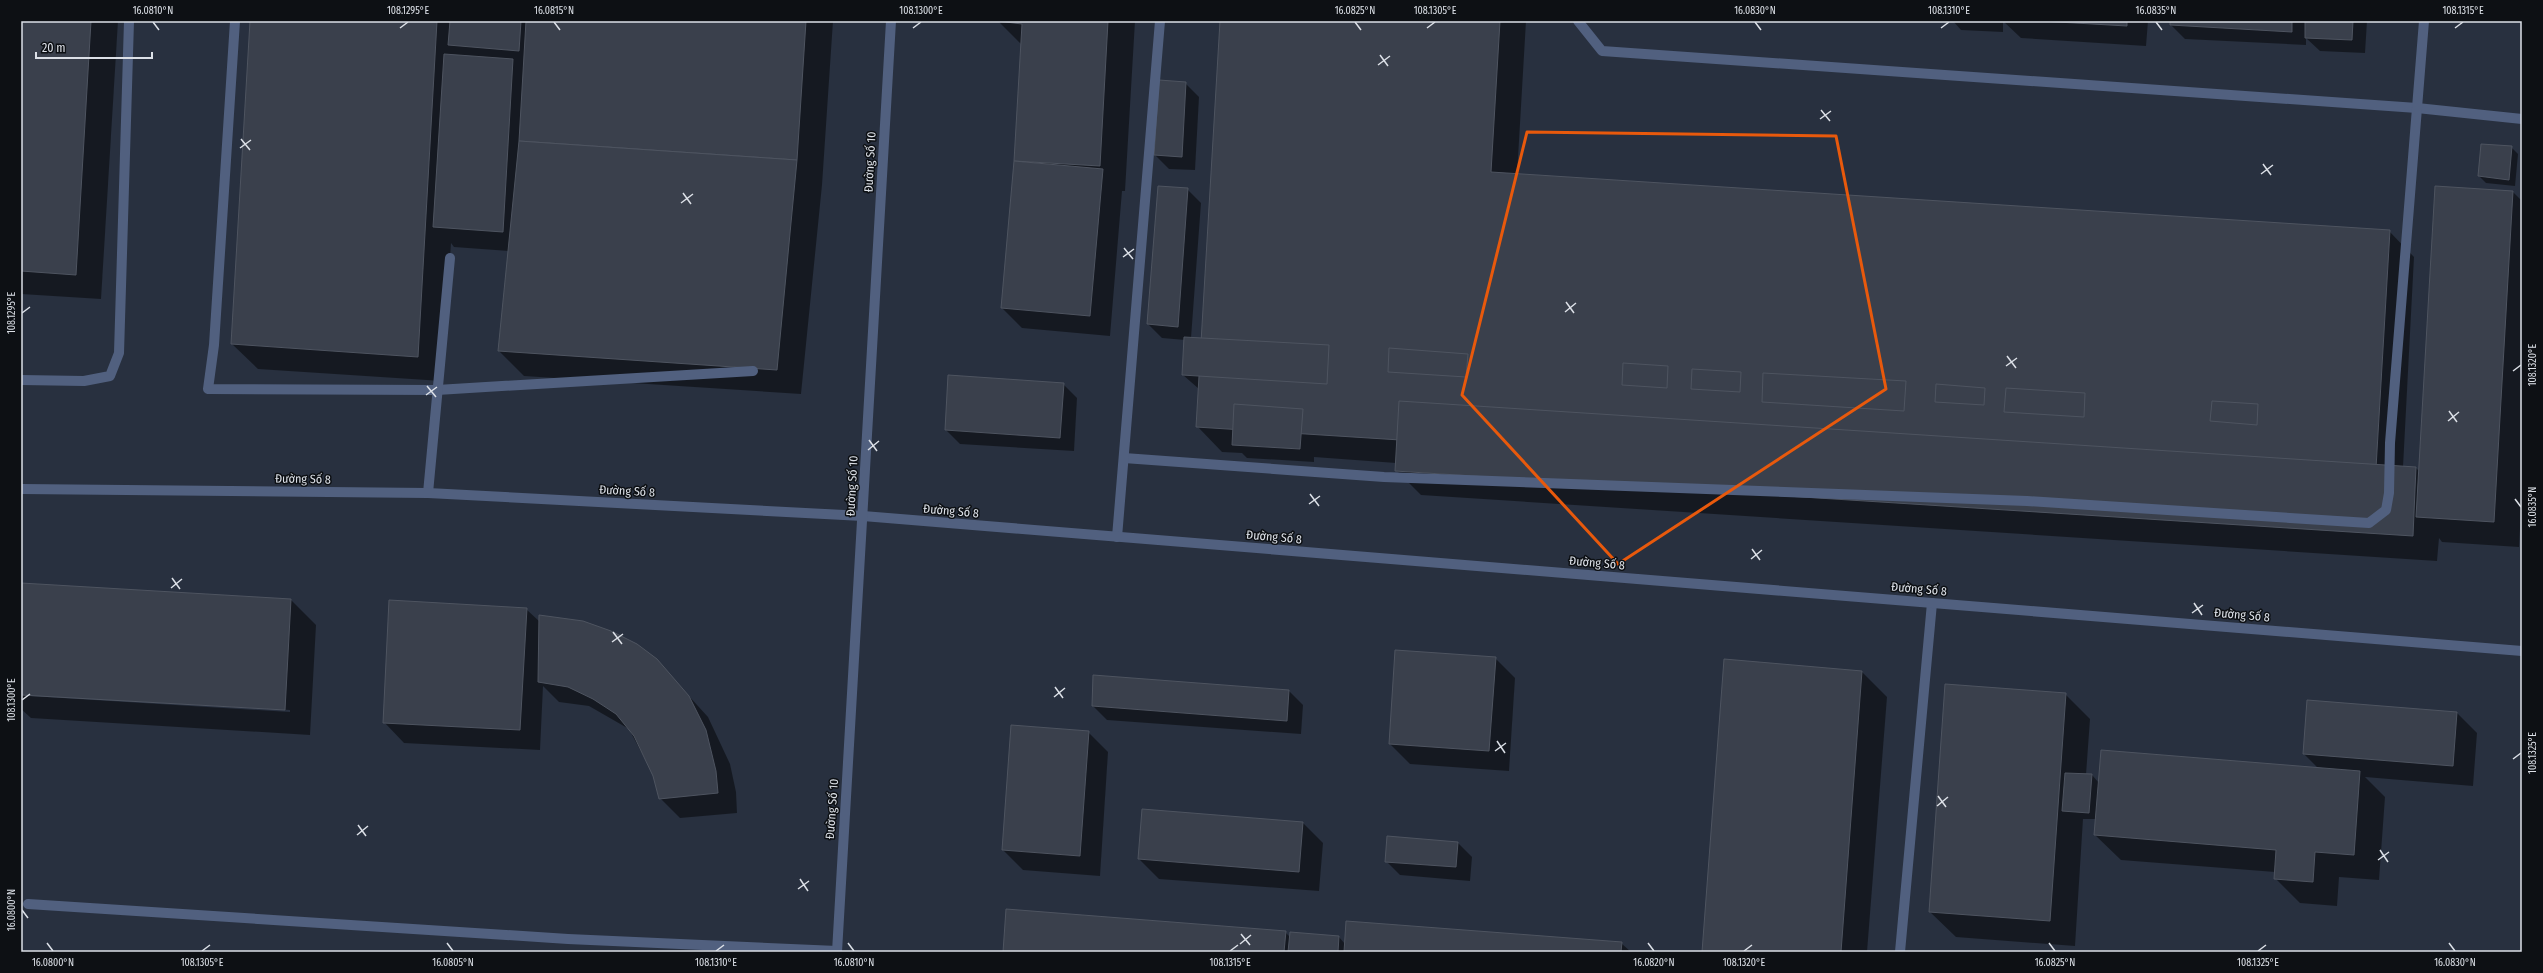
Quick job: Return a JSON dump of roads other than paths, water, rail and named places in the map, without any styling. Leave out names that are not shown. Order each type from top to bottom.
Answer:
[{"type":"street","points":[[21,380],[84,381],[110,376],[119,352],[129,21]]},
{"type":"street","points":[[235,21],[214,345],[208,389],[437,390],[754,371]]},
{"type":"street","name":"Đường Số 10","points":[[837,951],[891,21]]},
{"type":"street","points":[[1117,537],[1160,21]]},
{"type":"street","points":[[1578,21],[1602,51],[2417,108],[2522,119]]},
{"type":"street","points":[[1124,458],[1376,477],[2027,501],[2369,523],[2386,510],[2389,493],[2390,443],[2424,21]]},
{"type":"street","points":[[428,493],[450,258]]},
{"type":"street","name":"Đường Số 8","points":[[21,489],[428,493],[863,516],[2522,651]]},
{"type":"street","points":[[1900,952],[1932,603]]},
{"type":"street","points":[[28,904],[568,939],[837,951]]}]
